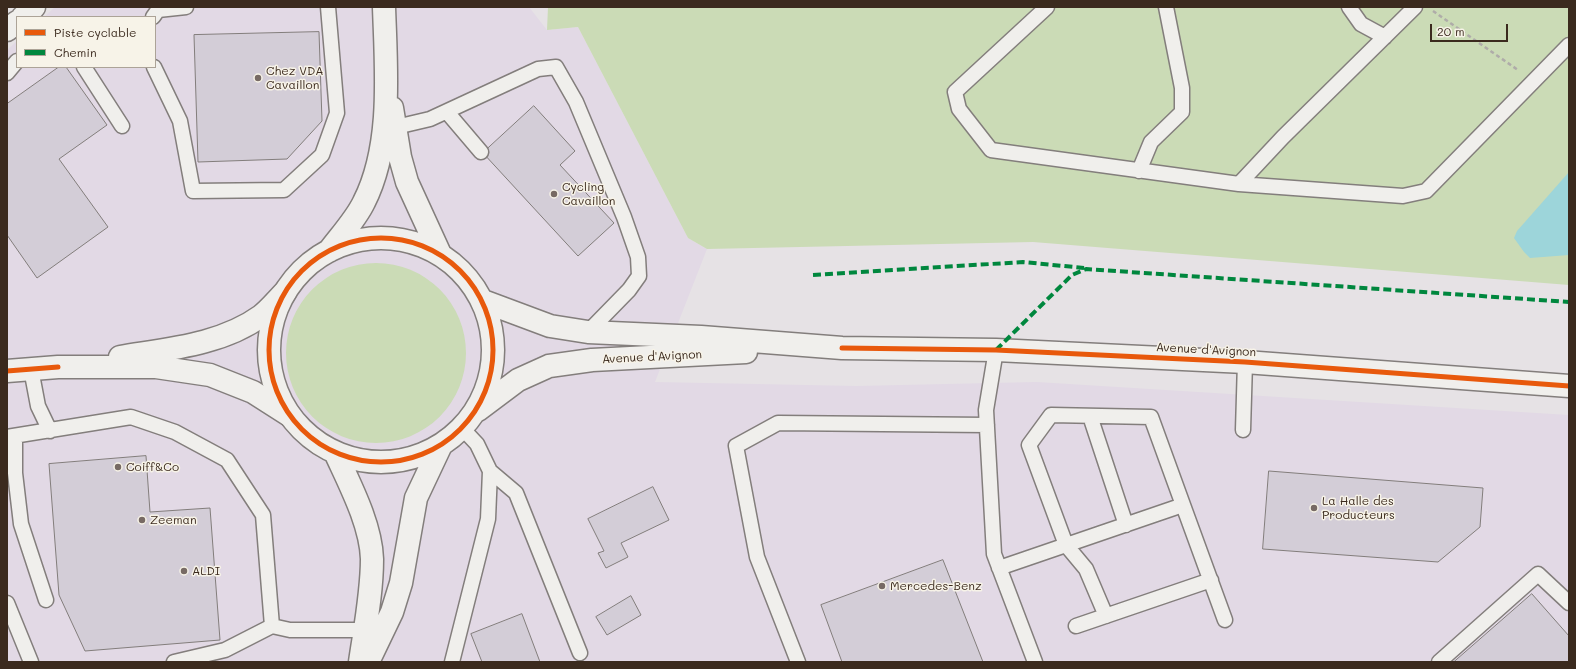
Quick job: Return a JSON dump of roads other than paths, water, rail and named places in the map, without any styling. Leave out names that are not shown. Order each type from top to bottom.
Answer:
[{"type":"main road","points":[[24,16],[34,7]]},
{"type":"main road","points":[[329,251],[364,203],[374,181],[380,155],[384,126],[386,71],[384,7]]},
{"type":"main road","points":[[7,30],[16,23]]},
{"type":"main road","points":[[386,71],[400,157],[407,182],[440,254]]},
{"type":"main road","points":[[58,367],[206,342],[241,328],[261,316],[285,292],[297,276],[312,262],[329,251],[350,242],[373,238],[396,239],[419,244],[440,254],[457,267],[472,283],[483,301],[491,323],[494,346],[492,369],[486,391],[469,420]]},
{"type":"main road","points":[[285,292],[276,312],[271,333],[269,354],[272,376],[276,389],[289,415],[302,430],[317,442],[335,452],[356,459],[378,462],[400,461],[422,455],[441,445]]},
{"type":"main road","name":"Avenue d'Avignon","points":[[483,301],[550,326],[588,332],[701,337],[842,348]]},
{"type":"main road","name":"Avenue d'Avignon","points":[[441,445],[518,380],[549,366],[592,360],[842,348],[996,350],[1245,362],[1569,386]]},
{"type":"main road","points":[[7,371],[58,367],[156,367],[210,375],[253,392],[289,415]]},
{"type":"main road","points":[[368,662],[392,612],[401,583],[416,498],[441,445]]},
{"type":"main road","points":[[335,452],[357,500],[366,527],[372,558],[365,630],[360,662]]},
{"type":"lane","points":[[156,11],[186,7]]},
{"type":"lane","points":[[154,68],[180,121],[192,191],[284,190],[322,154],[337,113],[328,7]]},
{"type":"lane","points":[[1047,7],[955,92],[960,109],[990,150],[1240,184],[1403,196],[1426,191],[1535,82],[1569,45]]},
{"type":"lane","points":[[1139,170],[1151,142],[1182,112],[1182,88],[1166,7]]},
{"type":"lane","points":[[1349,7],[1361,24],[1385,37]]},
{"type":"lane","points":[[1240,184],[1283,137],[1415,7]]},
{"type":"lane","points":[[7,73],[16,62]]},
{"type":"lane","points":[[396,126],[430,119],[538,69],[556,67],[576,102],[624,217],[638,257],[639,276],[629,290],[588,332]]},
{"type":"lane","points":[[85,68],[122,126]]},
{"type":"lane","points":[[447,112],[481,152]]},
{"type":"lane","points":[[996,350],[986,410],[994,554],[1035,662]]},
{"type":"lane","points":[[1243,430],[1245,362]]},
{"type":"lane","points":[[31,369],[38,406],[50,431]]},
{"type":"lane","points":[[1106,616],[1086,569],[1066,545],[1029,446],[1051,415],[1152,417],[1225,620]]},
{"type":"lane","points":[[1090,416],[1126,524]]},
{"type":"lane","points":[[46,600],[21,524],[11,437],[132,417],[175,432],[227,460],[263,515],[272,626]]},
{"type":"lane","points":[[469,420],[477,444],[490,471],[516,493],[580,653]]},
{"type":"lane","points":[[798,662],[757,557],[736,446],[778,423],[987,425]]},
{"type":"lane","points":[[452,662],[488,519],[490,471]]},
{"type":"lane","points":[[999,568],[1183,505]]},
{"type":"lane","points":[[1438,662],[1538,574],[1569,603]]},
{"type":"lane","points":[[1076,626],[1210,580]]},
{"type":"lane","points":[[7,603],[31,662]]},
{"type":"lane","points":[[174,662],[225,650],[272,626],[290,630],[365,630]]},
{"type":"water","points":[[1569,172],[1569,255],[1530,258],[1514,238],[1517,231]]},
{"type":"place","name":"Chez VDA Cavaillon","points":[[258,78]]},
{"type":"place","name":"Cycling Cavaillon","points":[[554,194]]},
{"type":"place","name":"Coiff&Co","points":[[118,467]]},
{"type":"place","name":"La Halle des Producteurs","points":[[1314,508]]},
{"type":"place","name":"Zeeman","points":[[142,520]]},
{"type":"place","name":"ALDI","points":[[184,571]]},
{"type":"place","name":"Mercedes-Benz","points":[[882,586]]}]
